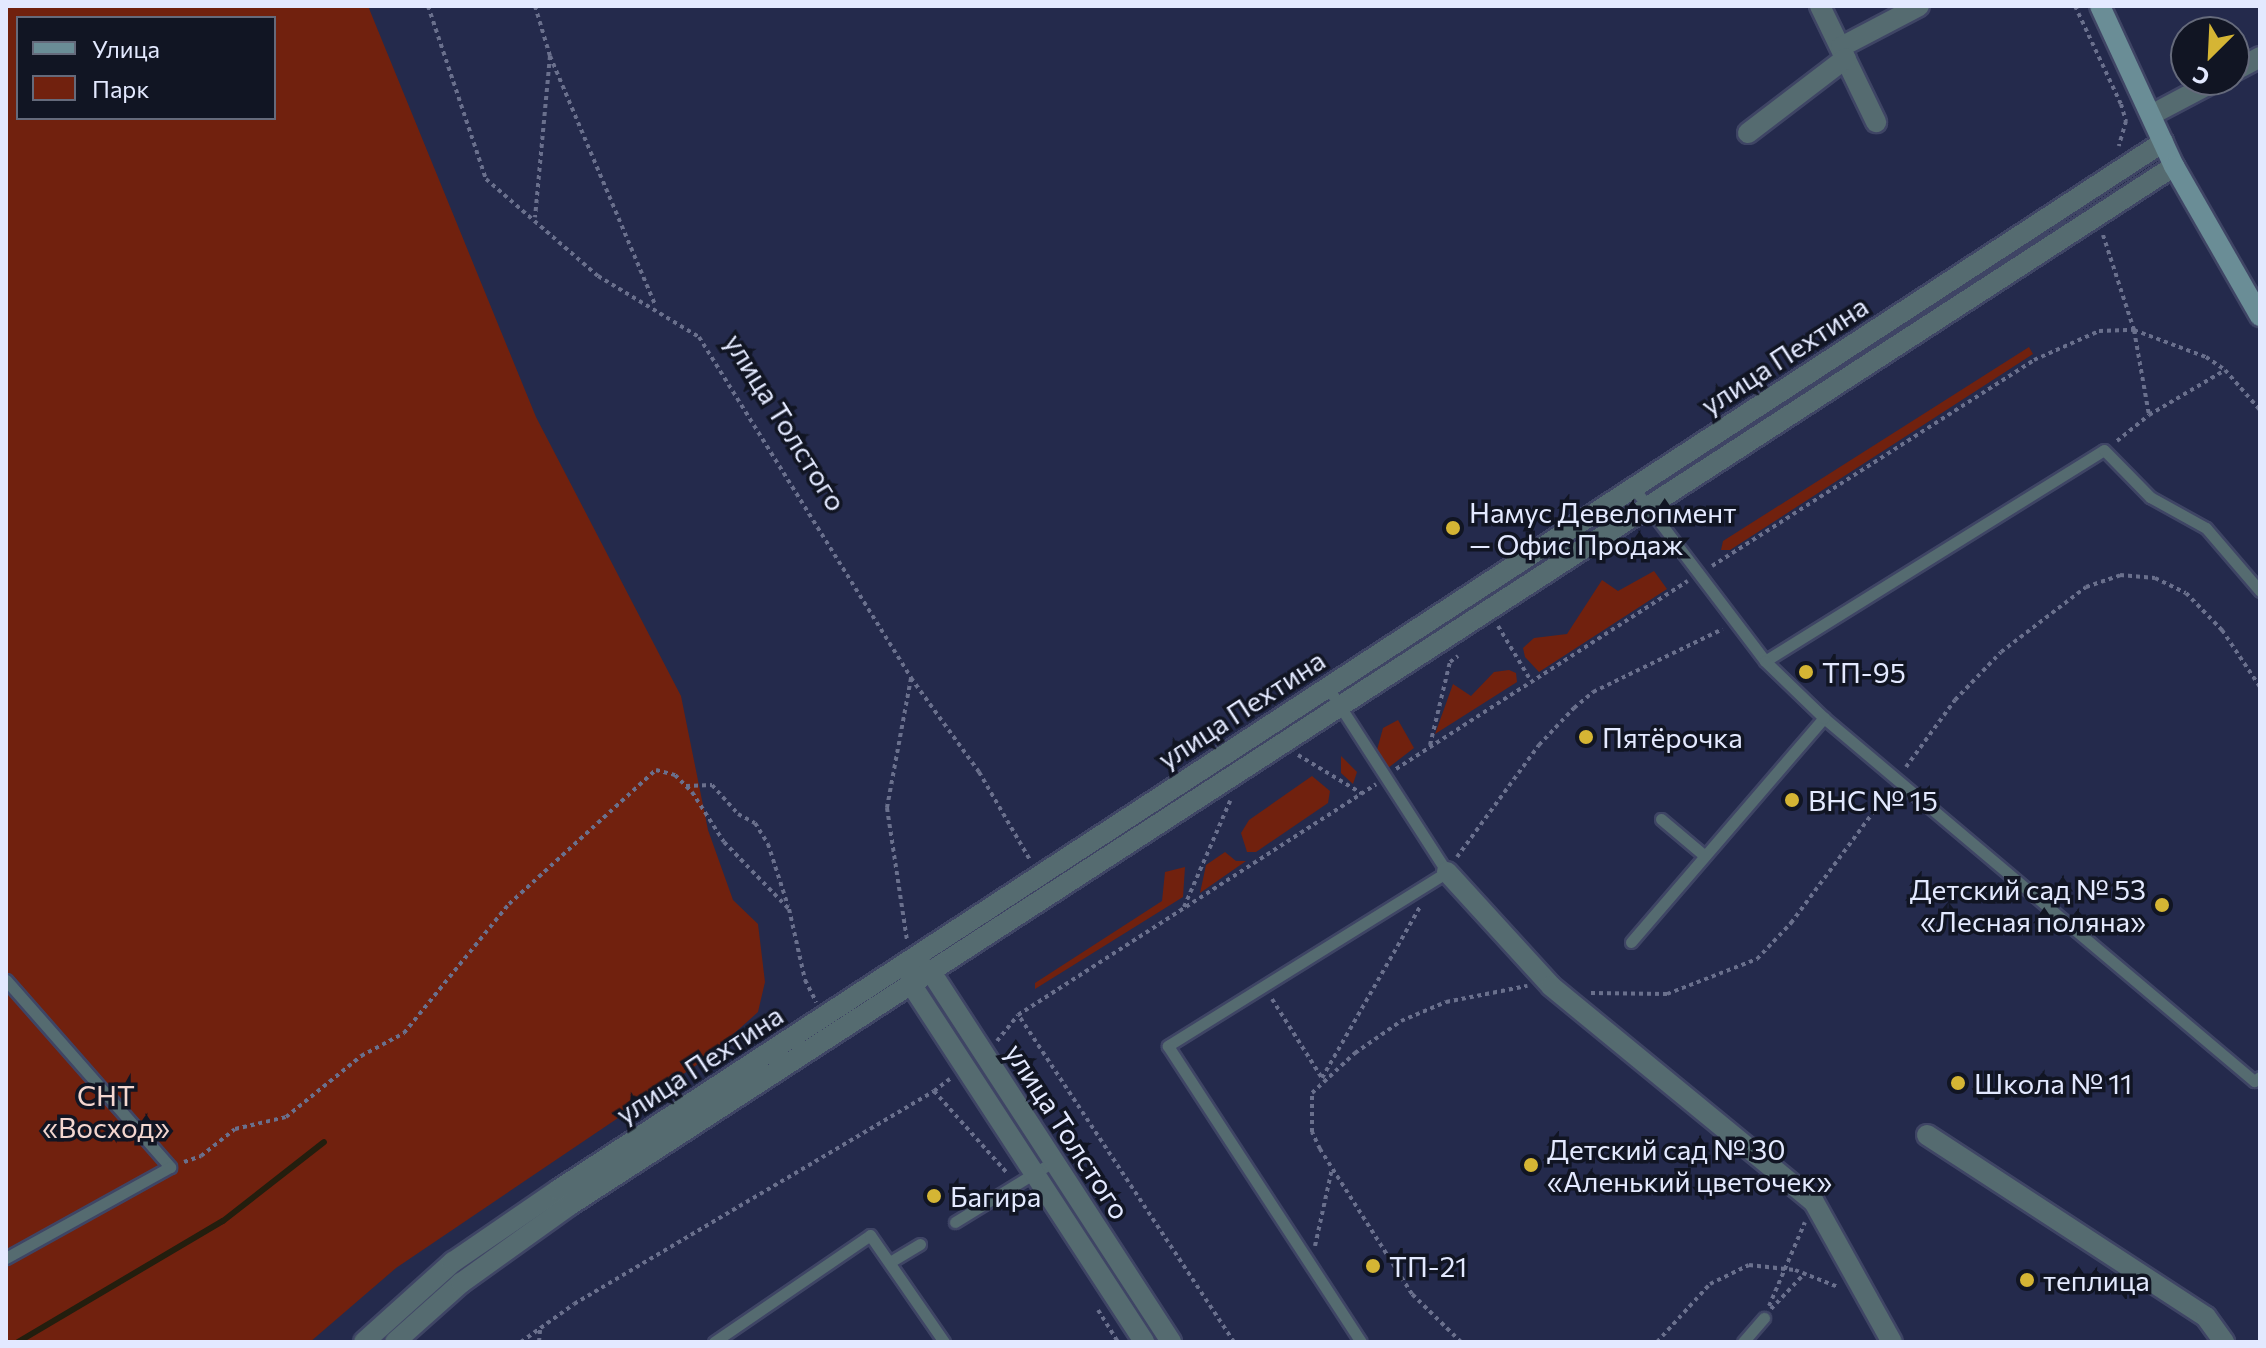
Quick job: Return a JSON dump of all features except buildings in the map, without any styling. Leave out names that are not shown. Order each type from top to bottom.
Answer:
[{"type":"main road","points":[[2100,6],[2174,166],[2260,316]]},
{"type":"street","points":[[1820,6],[1876,122]]},
{"type":"street","points":[[1748,133],[1843,52],[1919,6]]},
{"type":"street","points":[[2151,115],[2187,96]]},
{"type":"street","name":"улица Пехтина","points":[[364,1342],[453,1262],[910,959],[2163,142]]},
{"type":"street","name":"улица Пехтина","points":[[395,1342],[461,1283],[570,1205],[2174,166]]},
{"type":"street","points":[[1441,873],[1551,986],[1814,1202],[1892,1342]]},
{"type":"street","points":[[910,959],[911,984]]},
{"type":"street","name":"улица Толстого","points":[[910,959],[931,972],[1171,1342]]},
{"type":"street","name":"улица Толстого","points":[[911,984],[1144,1342]]},
{"type":"street","points":[[1927,1135],[2206,1317],[2224,1342]]},
{"type":"lane","points":[[1765,661],[2104,450],[2150,497],[2206,528],[2260,591]]},
{"type":"lane","points":[[1633,487],[1732,624],[1824,718],[2258,1082]]},
{"type":"lane","points":[[1327,686],[1381,780],[1441,873],[1168,1046],[1361,1342]]},
{"type":"lane","points":[[1631,942],[1824,718]]},
{"type":"lane","points":[[1661,819],[1705,856]]},
{"type":"lane","points":[[6,980],[170,1167],[6,1258]]},
{"type":"lane","points":[[955,1222],[1054,1161]]},
{"type":"lane","points":[[714,1342],[870,1235],[944,1342]]},
{"type":"lane","points":[[890,1262],[920,1244]]},
{"type":"lane","points":[[1743,1342],[1764,1318]]},
{"type":"path","name":"улица Толстого","points":[[428,6],[486,179],[598,276],[656,306],[699,337],[911,678],[979,772],[1039,875]]},
{"type":"path","points":[[535,6],[550,56],[656,306]]},
{"type":"path","points":[[535,219],[550,56]]},
{"type":"path","points":[[2134,330],[2149,415]]},
{"type":"path","points":[[1234,1342],[1018,1015],[1531,681],[2059,346],[2099,331],[2134,330],[2174,342],[2225,370],[2260,410]]},
{"type":"path","points":[[2104,450],[2149,415],[2225,370]]},
{"type":"path","points":[[1322,1078],[1401,1021],[1446,1002],[1497,990],[1551,986],[1649,997],[1757,959],[1791,923],[1955,700],[2001,652],[2086,587],[2120,575],[2155,578],[2186,593],[2222,630],[2260,687]]},
{"type":"path","points":[[1485,633],[1496,623],[1531,681]]},
{"type":"path","points":[[1461,1342],[1412,1294],[1332,1168],[1312,1132],[1312,1093],[1441,873],[1456,859],[1539,745],[1593,692],[1732,624]]},
{"type":"path","points":[[1429,747],[1450,662],[1461,652]]},
{"type":"path","points":[[910,959],[887,808],[911,678]]},
{"type":"path","points":[[170,1167],[201,1156],[235,1129],[286,1117],[361,1056],[404,1033],[509,904],[656,770],[675,775],[686,786],[724,842],[789,909]]},
{"type":"path","points":[[1381,780],[1385,796]]},
{"type":"path","points":[[686,786],[712,785],[738,814],[755,823],[768,844],[789,909],[805,980],[824,1016]]},
{"type":"path","points":[[1183,909],[1232,796]]},
{"type":"path","points":[[1264,987],[1322,1078]]},
{"type":"path","points":[[521,1342],[574,1304],[934,1091],[1016,1184]]},
{"type":"path","points":[[1310,1264],[1332,1168]]},
{"type":"path","points":[[1764,1318],[1814,1202]]},
{"type":"path","points":[[1657,1342],[1710,1284],[1729,1272],[1749,1265],[1805,1273],[1840,1288]]},
{"type":"path","points":[[1764,1318],[1805,1273]]},
{"type":"path","points":[[1092,1302],[1118,1342]]},
{"type":"path","points":[[539,1342],[540,1330]]},
{"type":"green space","name":"СНТ «Восход»","points":[[6,6],[368,6],[536,417],[681,696],[708,830],[733,900],[758,924],[765,982],[758,1012],[707,1058],[396,1268],[310,1342],[6,1342]]},
{"type":"green space","points":[[2029,347],[2033,354],[1730,550],[1721,550],[1723,541]]},
{"type":"green space","points":[[1654,571],[1667,589],[1539,672],[1525,657],[1523,648],[1534,638],[1567,634],[1602,580],[1618,591]]},
{"type":"green space","points":[[1509,670],[1516,673],[1517,682],[1435,734],[1453,684],[1471,696],[1494,672]]},
{"type":"green space","points":[[1398,720],[1414,748],[1388,768],[1377,750],[1383,728]]},
{"type":"green space","points":[[1341,756],[1357,772],[1353,784],[1341,773]]},
{"type":"green space","points":[[1312,776],[1330,791],[1328,803],[1256,852],[1247,852],[1241,833],[1249,820]]},
{"type":"green space","points":[[1225,852],[1236,861],[1246,861],[1200,893],[1206,865]]},
{"type":"green space","points":[[1185,867],[1183,897],[1035,989],[1035,983],[1162,901],[1165,872]]},
{"type":"waterway","points":[[18,1342],[223,1221],[324,1142]]},
{"type":"place","name":"Намус Девелопмент — Офис Продаж","points":[[1453,528]]},
{"type":"place","name":"ТП-95","points":[[1806,672]]},
{"type":"place","name":"Пятёрочка","points":[[1586,737]]},
{"type":"place","name":"ВНС № 15","points":[[1792,800]]},
{"type":"place","name":"Детский сад № 53 «Лесная поляна»","points":[[2162,905]]},
{"type":"place","name":"Школа № 11","points":[[1958,1083]]},
{"type":"place","name":"Детский сад № 30 «Аленький цветочек»","points":[[1531,1165]]},
{"type":"place","name":"Багира","points":[[934,1196]]},
{"type":"place","name":"ТП-21","points":[[1373,1266]]},
{"type":"place","name":"теплица","points":[[2027,1280]]}]
